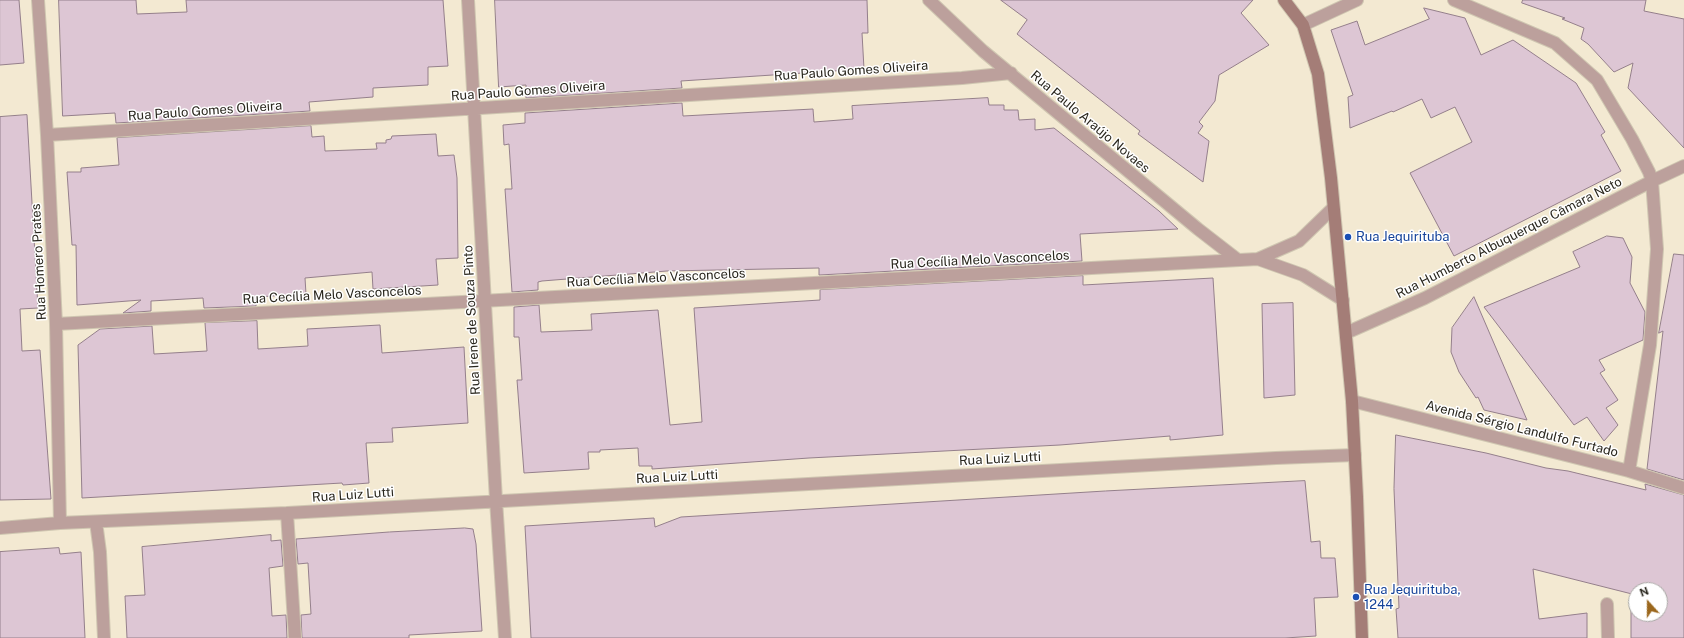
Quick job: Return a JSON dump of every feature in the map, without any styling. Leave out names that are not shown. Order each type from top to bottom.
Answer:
[{"type":"street","name":"Rua Homero Prates","points":[[38,0],[47,135],[56,324],[60,523]]},
{"type":"street","name":"Rua Irene de Souza Pinto","points":[[468,0],[505,638]]},
{"type":"street","name":"Rua Paulo Araújo Novaes","points":[[929,0],[983,51],[1198,229],[1238,260]]},
{"type":"street","points":[[1284,0],[1303,25],[1318,74],[1331,178],[1352,401],[1362,638]]},
{"type":"street","points":[[1303,25],[1357,0]]},
{"type":"street","points":[[1454,0],[1555,43],[1597,80],[1632,139],[1649,172],[1652,181],[1657,257],[1650,345],[1629,471]]},
{"type":"street","name":"Rua Paulo Gomes Oliveira","points":[[47,135],[962,78],[1011,73]]},
{"type":"street","name":"Rua Humberto Albuquerque Câmara Neto","points":[[1346,333],[1425,298],[1684,166]]},
{"type":"street","name":"Rua Cecília Melo Vasconcelos","points":[[56,324],[1238,260],[1258,258],[1299,241],[1333,208]]},
{"type":"street","name":"Rua Cecília Melo Vasconcelos","points":[[1258,258],[1303,275],[1342,300]]},
{"type":"street","name":"Avenida Sérgio Landulfo Furtado","points":[[1352,401],[1629,471],[1684,488]]},
{"type":"street","name":"Rua Luiz Lutti","points":[[0,528],[60,523],[287,513],[496,500],[1268,458],[1355,455]]},
{"type":"street","points":[[287,513],[295,638]]},
{"type":"street","points":[[96,522],[100,552],[104,638]]},
{"type":"street","points":[[1606,604],[1608,638]]},
{"type":"building","points":[[0,0],[19,0],[24,63],[0,65]]},
{"type":"building","points":[[59,0],[136,0],[137,14],[187,12],[186,0],[443,0],[448,66],[428,67],[428,85],[373,88],[373,97],[309,102],[310,111],[116,123],[115,113],[63,116]]},
{"type":"building","points":[[495,0],[867,0],[868,33],[862,33],[864,69],[681,81],[682,88],[526,98],[526,85],[499,87]]},
{"type":"building","points":[[1001,0],[1253,0],[1241,13],[1269,45],[1219,75],[1215,101],[1199,122],[1203,126],[1198,133],[1209,141],[1203,182],[1138,134],[1140,131],[1017,34],[1027,20]]},
{"type":"building","points":[[1523,0],[1646,0],[1644,11],[1684,19],[1684,148],[1628,88],[1633,63],[1614,72],[1588,44],[1581,39],[1584,28],[1562,19],[1565,18],[1522,3]]},
{"type":"building","points":[[1424,8],[1465,18],[1481,55],[1513,40],[1576,83],[1605,132],[1601,135],[1621,171],[1454,256],[1410,173],[1472,142],[1455,107],[1431,118],[1422,99],[1393,112],[1392,111],[1350,128],[1348,97],[1353,95],[1331,30],[1357,21],[1365,45],[1429,19]]},
{"type":"building","points":[[988,98],[989,105],[1004,105],[1004,110],[1018,110],[1019,120],[1035,119],[1035,130],[1054,128],[1159,211],[1178,229],[1080,234],[1082,261],[819,275],[819,268],[667,271],[542,281],[538,282],[538,290],[512,292],[505,189],[512,189],[509,144],[504,145],[503,125],[525,123],[525,113],[682,103],[683,116],[813,109],[814,122],[853,119],[852,106]]},
{"type":"building","points":[[27,115],[38,308],[20,309],[22,351],[40,350],[51,499],[0,500],[0,117]]},
{"type":"building","points":[[311,126],[312,137],[324,136],[325,151],[377,149],[376,143],[386,143],[386,140],[391,139],[392,136],[436,134],[438,156],[454,155],[457,178],[458,258],[436,259],[438,285],[373,289],[372,272],[305,278],[306,294],[256,297],[256,306],[204,308],[203,298],[151,301],[151,311],[123,313],[141,300],[77,305],[76,245],[72,245],[67,172],[81,172],[81,168],[119,165],[117,138]]},
{"type":"building","points":[[1607,236],[1623,238],[1632,257],[1630,283],[1645,312],[1643,340],[1599,360],[1605,370],[1600,373],[1618,400],[1606,408],[1618,425],[1604,441],[1587,417],[1574,425],[1484,307],[1580,267],[1573,252]]},
{"type":"building","points":[[1674,254],[1684,255],[1684,480],[1647,469],[1663,331],[1659,333]]},
{"type":"building","points":[[1083,276],[1083,285],[1213,278],[1223,435],[1170,440],[1170,436],[1060,445],[809,458],[652,469],[652,466],[639,466],[638,448],[600,450],[600,452],[588,452],[589,469],[524,473],[517,380],[522,380],[519,337],[514,337],[514,307],[539,305],[541,332],[592,330],[591,314],[658,310],[670,425],[702,422],[694,308],[820,300],[820,290]]},
{"type":"building","points":[[1474,297],[1527,420],[1484,410],[1478,397],[1476,398],[1459,372],[1451,352],[1452,328]]},
{"type":"building","points":[[1293,303],[1295,395],[1264,398],[1262,304]]},
{"type":"building","points":[[257,321],[258,349],[308,346],[307,329],[380,325],[382,353],[464,347],[468,423],[392,428],[393,442],[366,443],[369,483],[343,485],[342,483],[82,498],[78,345],[100,329],[152,326],[154,354],[207,351],[205,323]]},
{"type":"building","points":[[1396,435],[1486,453],[1546,468],[1568,471],[1646,490],[1645,484],[1684,495],[1684,638],[1631,638],[1631,622],[1668,622],[1668,582],[1628,582],[1628,593],[1533,569],[1539,619],[1587,613],[1587,638],[1398,638],[1396,609],[1399,608],[1394,489]]},
{"type":"building","points":[[1305,481],[1311,542],[1320,541],[1321,558],[1335,558],[1338,597],[1314,598],[1316,636],[1285,638],[531,638],[525,526],[654,518],[655,527],[681,517],[1105,491]]},
{"type":"building","points":[[465,528],[473,529],[476,544],[482,631],[409,635],[409,638],[302,638],[301,615],[311,614],[308,563],[298,564],[296,539]]},
{"type":"building","points":[[271,535],[271,541],[281,540],[283,566],[269,568],[272,616],[286,615],[287,638],[127,638],[125,596],[145,595],[142,547]]},
{"type":"building","points":[[59,548],[60,554],[81,552],[85,638],[0,638],[0,552]]},
{"type":"place","name":"Rua Jequirituba","points":[[1348,237]]},
{"type":"place","name":"Rua Jequirituba, 1244","points":[[1356,597]]}]
